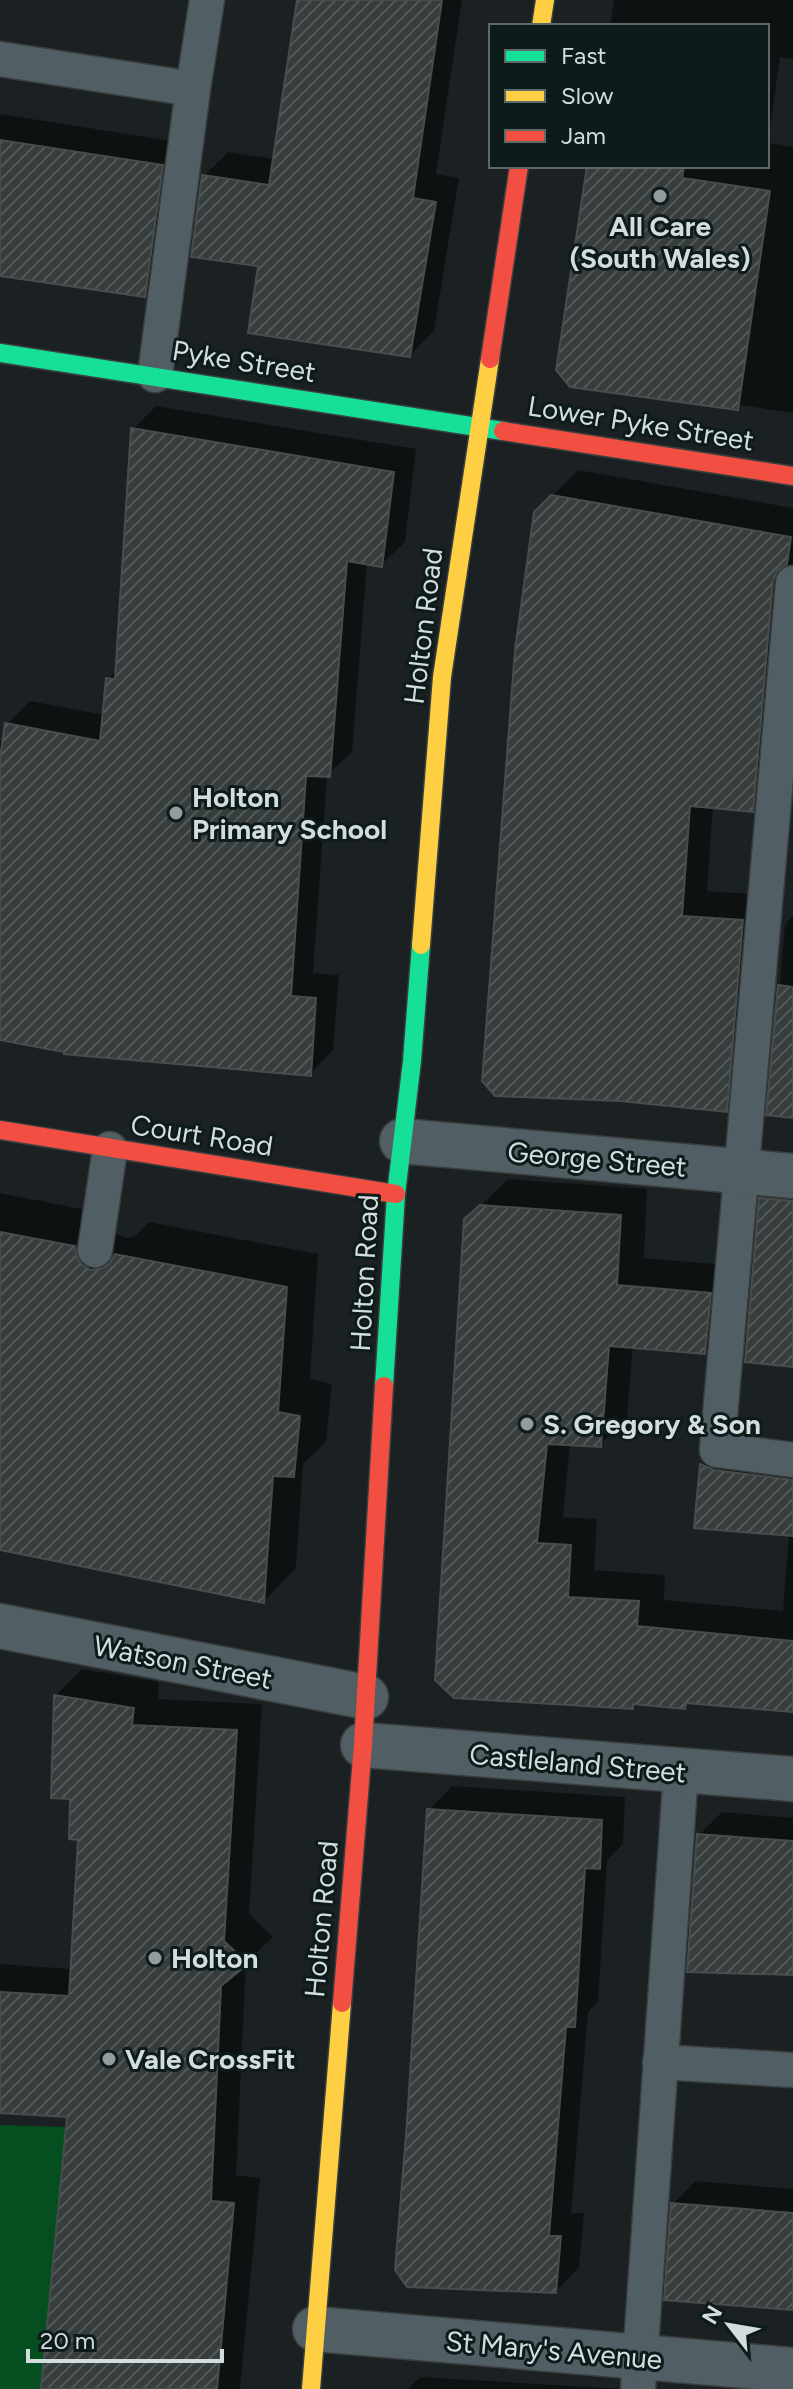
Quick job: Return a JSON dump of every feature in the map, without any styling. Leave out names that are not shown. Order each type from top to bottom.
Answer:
[{"type":"street","points":[[541,24],[545,0]]},
{"type":"street","name":"Holton Road","points":[[311,2389],[363,1745],[396,1194],[412,1061],[442,677],[519,168]]},
{"type":"street","name":"Pyke Street","points":[[0,353],[479,426]]},
{"type":"street","name":"Lower Pyke Street","points":[[479,426],[793,476]]},
{"type":"street","name":"Court Road","points":[[0,1130],[396,1194]]},
{"type":"street","name":"George Street","points":[[402,1141],[793,1176]]},
{"type":"street","name":"Watson Street","points":[[0,1626],[366,1697]]},
{"type":"street","name":"Castleland Street","points":[[363,1745],[793,1779]]},
{"type":"street","name":"St Mary's Avenue","points":[[315,2329],[438,2340],[639,2373],[793,2370]]},
{"type":"lane","points":[[155,375],[207,0]]},
{"type":"lane","points":[[0,59],[193,89]]},
{"type":"lane","points":[[793,583],[783,817],[729,1171],[717,1450],[793,1460]]},
{"type":"lane","points":[[95,1250],[110,1149]]},
{"type":"lane","points":[[639,2373],[681,1771]]},
{"type":"lane","points":[[660,2062],[793,2070]]},
{"type":"green space","points":[[0,2125],[66,2127],[41,2389],[0,2389]]},
{"type":"building","points":[[297,0],[442,0],[413,198],[436,202],[410,357],[248,333],[258,266],[191,257],[202,175],[269,185]]},
{"type":"building","points":[[0,140],[163,165],[145,297],[0,276]]},
{"type":"building","points":[[587,168],[684,168],[682,178],[770,191],[738,410],[570,387],[556,370]]},
{"type":"building","name":"Holton Primary School","points":[[131,428],[394,472],[382,567],[347,561],[330,777],[306,776],[291,996],[316,998],[311,1076],[64,1054],[0,1040],[0,758],[5,723],[100,741],[106,678],[115,679]]},
{"type":"building","points":[[551,495],[791,537],[787,564],[777,571],[773,581],[753,812],[690,806],[682,916],[743,920],[727,1112],[620,1101],[495,1096],[482,1081],[515,650],[534,512]]},
{"type":"building","points":[[778,985],[793,987],[793,1118],[766,1115]]},
{"type":"building","points":[[759,1198],[793,1201],[793,1367],[745,1362]]},
{"type":"building","points":[[480,1205],[621,1215],[617,1285],[711,1293],[705,1354],[609,1346],[601,1447],[547,1444],[537,1543],[571,1545],[568,1597],[639,1601],[637,1626],[793,1641],[793,1712],[686,1703],[685,1709],[633,1704],[633,1709],[454,1698],[435,1680],[464,1219]]},
{"type":"building","points":[[0,1232],[75,1246],[77,1258],[91,1270],[103,1268],[115,1254],[287,1287],[278,1412],[300,1416],[294,1477],[273,1476],[264,1603],[0,1550]]},
{"type":"building","points":[[700,1464],[714,1470],[793,1480],[793,1536],[694,1528]]},
{"type":"building","points":[[54,1695],[134,1708],[132,1725],[237,1730],[224,1941],[248,1964],[221,1986],[211,2201],[234,2203],[217,2389],[41,2389],[67,2117],[0,2113],[0,1992],[69,1996],[78,1840],[69,1839],[70,1799],[51,1798]]},
{"type":"building","points":[[427,1809],[602,1820],[600,1869],[585,1868],[575,2027],[566,2027],[549,2236],[561,2236],[556,2293],[407,2287],[395,2270]]},
{"type":"building","points":[[697,1834],[793,1841],[793,1975],[687,1972]]},
{"type":"building","points":[[671,2203],[793,2213],[793,2310],[664,2300]]},
{"type":"traffic: fast","points":[[0,353],[503,431]]},
{"type":"traffic: fast","points":[[384,1386],[396,1194],[412,1061],[421,945]]},
{"type":"traffic: slow","points":[[541,24],[545,0]]},
{"type":"traffic: slow","points":[[421,945],[442,677],[490,359]]},
{"type":"traffic: slow","points":[[311,2389],[342,2003]]},
{"type":"traffic: jam","points":[[490,359],[519,168]]},
{"type":"traffic: jam","points":[[503,431],[793,476]]},
{"type":"traffic: jam","points":[[0,1130],[396,1194]]},
{"type":"traffic: jam","points":[[342,2003],[363,1745],[384,1386]]},
{"type":"place","name":"All Care (South Wales)","points":[[660,196]]},
{"type":"place","name":"Holton Primary School","points":[[176,813]]},
{"type":"place","name":"S. Gregory & Son","points":[[527,1424]]},
{"type":"place","name":"Holton","points":[[155,1958]]},
{"type":"place","name":"Vale CrossFit","points":[[109,2059]]}]
